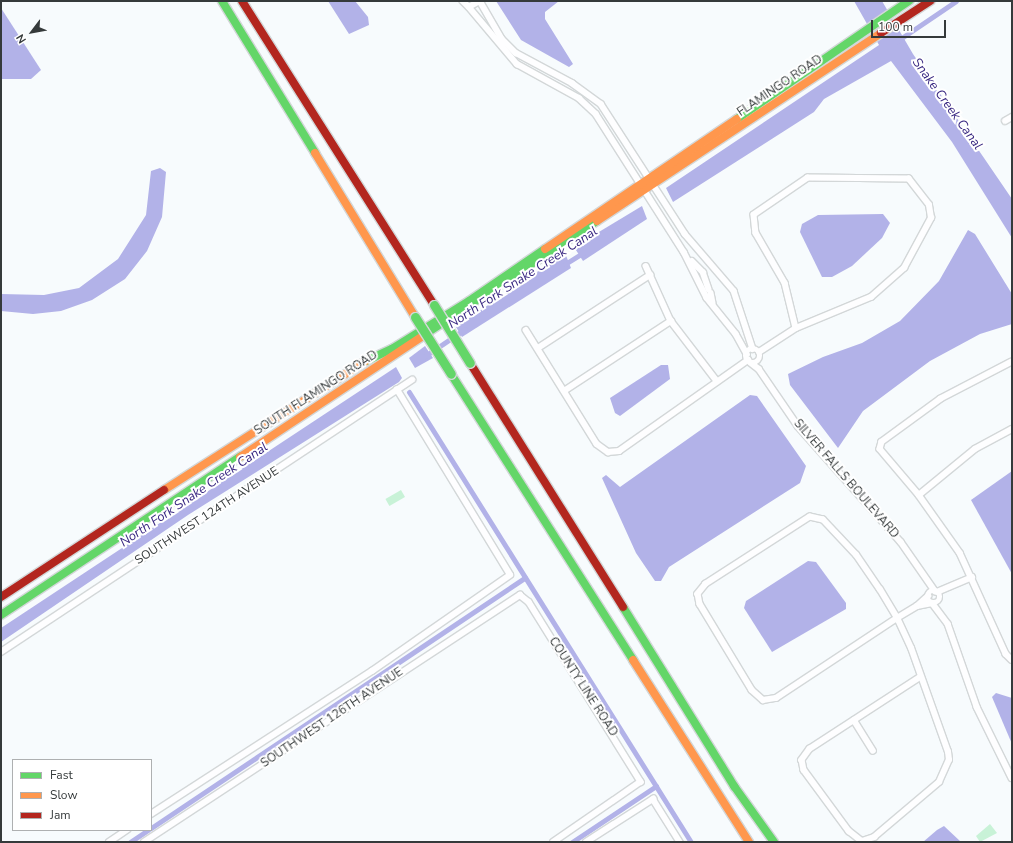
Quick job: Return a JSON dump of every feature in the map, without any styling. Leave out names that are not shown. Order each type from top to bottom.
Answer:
[{"type":"main road","points":[[222,1],[415,317],[749,842]]},
{"type":"main road","points":[[242,1],[726,773],[774,842]]},
{"type":"main road","name":"FLAMINGO ROAD","points":[[651,181],[866,29],[909,1]]},
{"type":"main road","name":"FLAMINGO ROAD","points":[[642,187],[930,1]]},
{"type":"main road","name":"SOUTH FLAMINGO ROAD","points":[[1,597],[348,370],[392,349],[469,301],[642,187]]},
{"type":"main road","name":"SOUTH FLAMINGO ROAD","points":[[1,615],[642,187]]},
{"type":"street","points":[[463,1],[480,15],[506,54],[525,70],[574,94],[590,107],[684,252],[713,303],[743,343],[749,362]]},
{"type":"street","points":[[469,7],[480,1]]},
{"type":"street","name":"SILVER FALLS BOULEVARD","points":[[480,1],[506,44],[529,62],[594,98],[651,181],[685,234],[734,291],[767,379],[798,426],[900,542],[924,580],[938,595],[943,615],[977,707],[1012,778]]},
{"type":"street","points":[[525,70],[529,62]]},
{"type":"street","points":[[1005,121],[1012,117]]},
{"type":"street","points":[[747,354],[757,352],[796,328],[848,310],[888,284],[920,244],[931,212],[909,179],[808,178],[757,211],[752,221],[785,283],[796,328]]},
{"type":"street","points":[[684,252],[703,272],[713,303]]},
{"type":"street","points":[[646,266],[671,321],[717,381]]},
{"type":"street","points":[[538,348],[650,275]]},
{"type":"street","points":[[564,391],[671,321]]},
{"type":"street","points":[[526,330],[598,444],[608,452],[619,451],[717,381],[749,362],[757,362],[757,352]]},
{"type":"street","name":"SILVER FALLS BOULEVARD","points":[[749,362],[767,379]]},
{"type":"street","points":[[1012,362],[941,399],[882,442],[880,449],[919,495],[972,577],[1006,654],[1012,660]]},
{"type":"street","name":"SOUTHWEST 124TH AVENUE","points":[[1,652],[412,380]]},
{"type":"street","name":"SOUTHWEST 126TH AVENUE","points":[[152,813],[372,671],[510,575],[397,390]]},
{"type":"street","points":[[919,495],[974,449],[1012,429]]},
{"type":"street","points":[[921,677],[810,749],[802,760],[804,770],[856,838],[862,842],[874,837],[939,782],[948,766],[948,752],[921,677],[897,618],[856,555],[823,520],[810,518],[706,584],[698,594],[700,604],[752,690],[763,700],[776,698],[897,618],[917,606],[928,595],[938,595],[972,577]]},
{"type":"street","name":"SILVER FALLS BOULEVARD","points":[[924,580],[928,595],[933,604],[943,615]]},
{"type":"street","name":"SOUTHWEST 126TH AVENUE","points":[[144,842],[520,595]]},
{"type":"street","name":"COUNTY LINE ROAD","points":[[520,595],[528,602],[641,782],[554,842]]},
{"type":"street","points":[[917,606],[933,604],[938,595]]},
{"type":"street","points":[[854,720],[873,750]]},
{"type":"street","points":[[586,842],[652,799],[680,842]]},
{"type":"street","points":[[109,842],[126,831]]},
{"type":"green space","points":[[401,490],[405,497],[389,506],[385,499]]},
{"type":"green space","points":[[990,824],[997,833],[980,842],[976,836]]},
{"type":"water","points":[[328,1],[355,1],[368,17],[369,25],[349,34]]},
{"type":"water","points":[[496,1],[559,1],[545,12],[545,19],[573,64],[569,67],[521,40]]},
{"type":"water","name":"Snake Creek Canal","points":[[854,1],[882,1],[913,54],[1012,199],[1012,238],[952,142],[891,61],[824,99],[814,112],[673,202],[666,188],[879,45]]},
{"type":"water","points":[[1,8],[41,70],[31,79],[1,79]]},
{"type":"water","points":[[160,168],[166,172],[162,217],[147,251],[125,279],[92,300],[61,311],[33,314],[1,311],[1,294],[44,295],[79,288],[118,259],[146,215],[151,171]]},
{"type":"water","points":[[642,206],[647,219],[583,261],[574,247]]},
{"type":"water","points":[[883,214],[890,223],[882,238],[852,266],[832,277],[822,277],[800,232],[802,224],[818,215]]},
{"type":"water","points":[[968,230],[975,234],[1012,294],[1012,324],[980,334],[930,361],[863,411],[838,448],[790,385],[788,374],[823,357],[862,343],[900,321],[939,281]]},
{"type":"water","points":[[565,253],[571,268],[462,337],[456,327]]},
{"type":"water","points":[[425,346],[433,358],[415,368],[409,358]]},
{"type":"water","points":[[661,365],[668,365],[670,379],[620,416],[615,413],[610,398]]},
{"type":"water","points":[[396,367],[402,378],[399,382],[188,515],[1,642],[1,628]]},
{"type":"water","points":[[750,395],[757,396],[806,466],[800,483],[669,567],[661,581],[655,581],[636,553],[602,478],[606,475],[620,487]]},
{"type":"water","points":[[1012,471],[1012,574],[971,500]]},
{"type":"water","points":[[808,561],[816,562],[846,603],[846,609],[772,652],[744,608],[746,601]]},
{"type":"water","points":[[996,693],[1012,698],[1012,744],[992,697]]},
{"type":"water","points":[[944,826],[961,842],[923,842],[937,830]]},
{"type":"waterway","points":[[897,41],[956,1]]},
{"type":"waterway","name":"North Fork Snake Creek Canal","points":[[565,264],[584,252]]},
{"type":"waterway","name":"North Fork Snake Creek Canal","points":[[425,356],[465,329]]},
{"type":"waterway","points":[[409,392],[691,842]]},
{"type":"waterway","points":[[152,827],[525,578]]},
{"type":"waterway","points":[[572,842],[656,786]]},
{"type":"waterway","points":[[130,842],[146,831]]},
{"type":"traffic: fast","points":[[222,1],[315,153]]},
{"type":"traffic: fast","points":[[737,119],[909,1]]},
{"type":"traffic: fast","points":[[427,333],[597,221]]},
{"type":"traffic: fast","points":[[366,361],[392,349],[469,301],[545,249]]},
{"type":"traffic: fast","points":[[434,305],[470,363]]},
{"type":"traffic: fast","points":[[415,317],[451,374]]},
{"type":"traffic: fast","points":[[451,374],[633,660]]},
{"type":"traffic: fast","points":[[1,615],[240,457]]},
{"type":"traffic: fast","points":[[623,607],[734,786],[774,842]]},
{"type":"traffic: slow","points":[[597,221],[881,33]]},
{"type":"traffic: slow","points":[[545,249],[737,119]]},
{"type":"traffic: slow","points":[[315,153],[415,317]]},
{"type":"traffic: slow","points":[[240,457],[427,333]]},
{"type":"traffic: slow","points":[[164,490],[366,361]]},
{"type":"traffic: slow","points":[[633,660],[749,842]]},
{"type":"traffic: jam","points":[[242,1],[434,305]]},
{"type":"traffic: jam","points":[[881,33],[930,1]]},
{"type":"traffic: jam","points":[[470,363],[623,607]]},
{"type":"traffic: jam","points":[[1,597],[164,490]]}]
